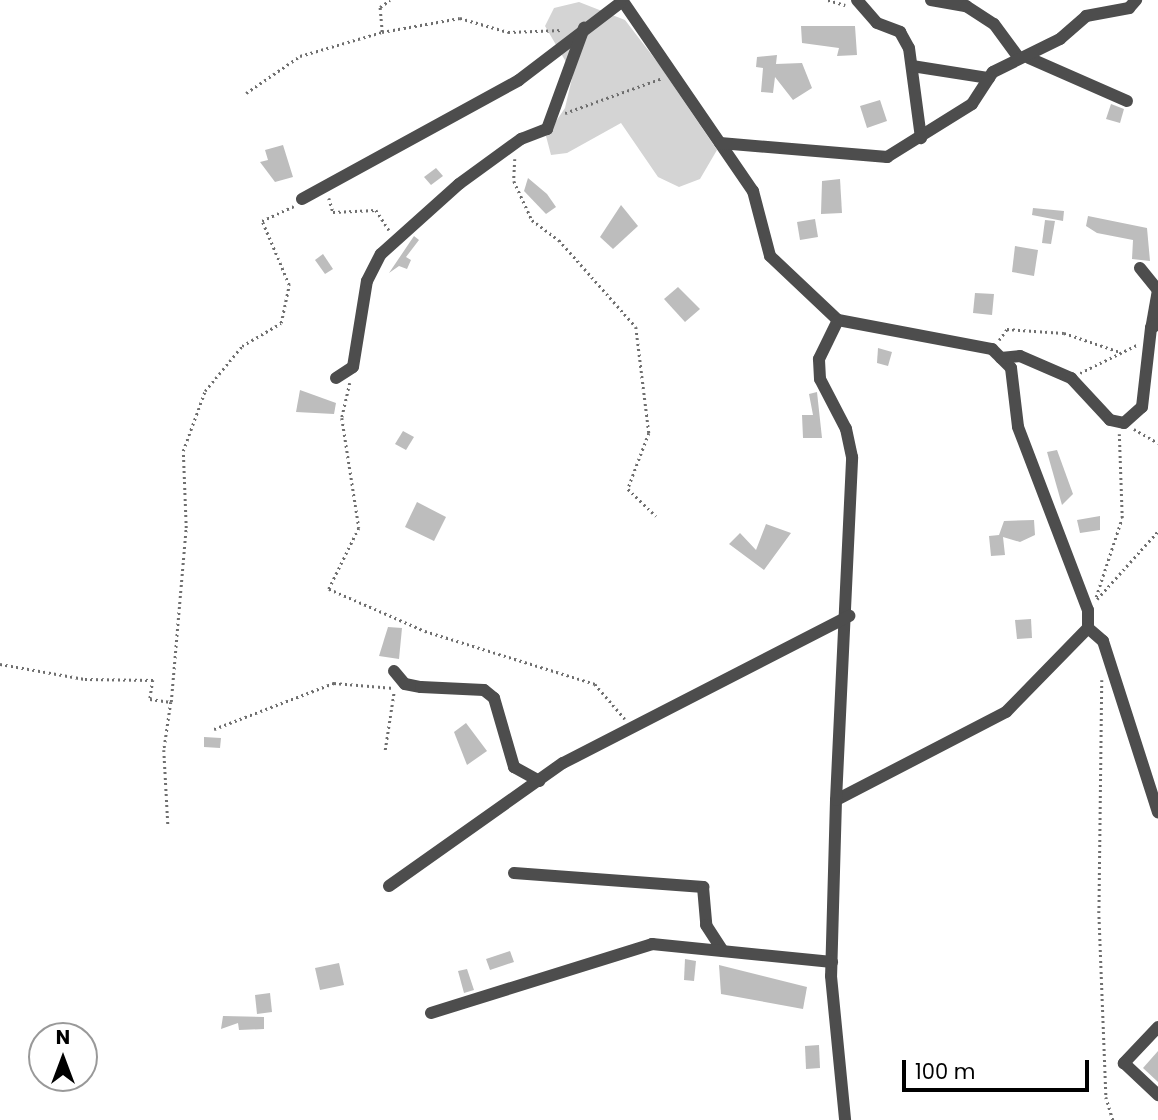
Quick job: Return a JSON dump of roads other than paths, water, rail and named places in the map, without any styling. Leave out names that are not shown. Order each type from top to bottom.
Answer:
[{"type":"street","points":[[931,0],[966,6],[995,24],[1024,58],[1127,101]]},
{"type":"street","points":[[720,144],[887,158],[972,104],[989,78],[1086,16],[1129,8],[1136,0]]},
{"type":"street","points":[[302,199],[519,80],[621,1],[753,191],[770,256],[838,320],[1020,356],[1070,378],[1110,420],[1124,423],[1142,407],[1153,331],[1157,290],[1140,268]]},
{"type":"street","points":[[858,4],[900,32],[912,66],[921,138]]},
{"type":"street","points":[[337,378],[353,367],[367,281],[394,239],[521,139],[547,129],[556,116],[584,28]]},
{"type":"street","points":[[912,66],[989,78]]},
{"type":"street","points":[[838,320],[822,343],[820,369],[852,457],[849,616],[836,800],[832,962],[845,1120]]},
{"type":"street","points":[[836,800],[1006,712],[1088,628],[1092,606],[1018,427],[1011,368],[997,353]]},
{"type":"street","points":[[388,886],[539,781],[632,727],[849,616]]},
{"type":"street","points":[[1088,628],[1103,641],[1158,812]]},
{"type":"street","points":[[396,679],[421,687],[484,690],[494,698],[514,767],[539,781]]},
{"type":"street","points":[[514,873],[703,887],[706,925],[723,951]]},
{"type":"street","points":[[430,1013],[652,944],[832,962]]},
{"type":"street","points":[[1158,1027],[1124,1063],[1158,1095]]}]
